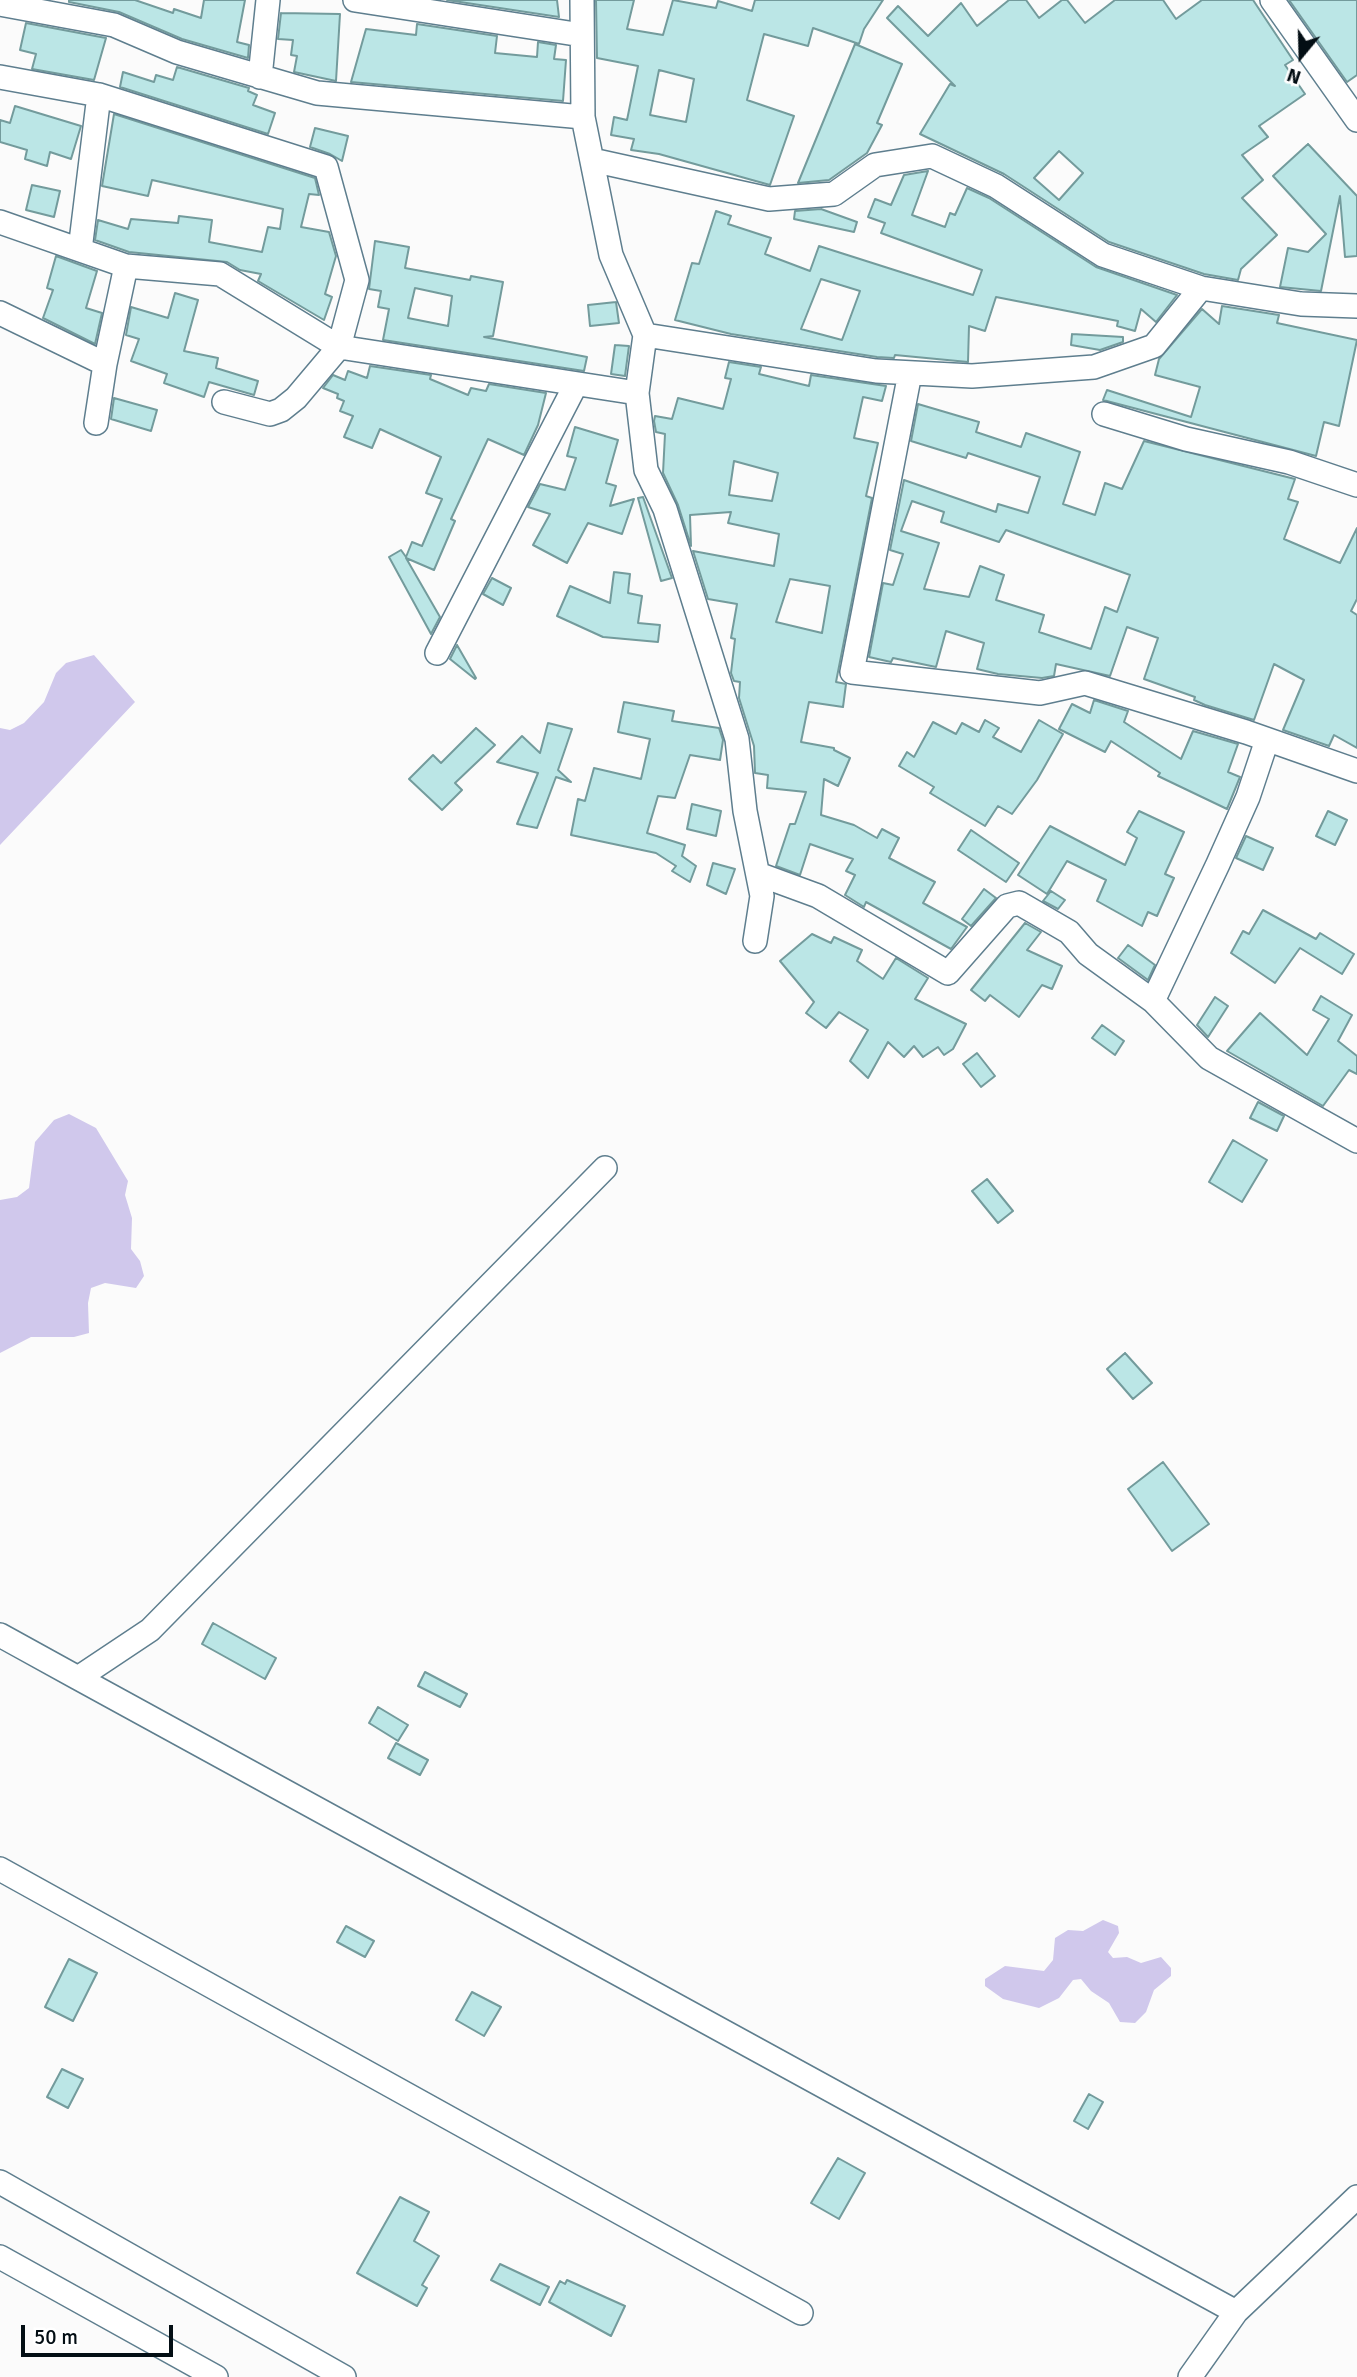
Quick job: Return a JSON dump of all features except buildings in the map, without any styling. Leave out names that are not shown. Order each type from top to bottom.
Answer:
[{"type":"street","points":[[260,77],[268,0]]},
{"type":"street","points":[[355,0],[582,35]]},
{"type":"street","points":[[582,0],[583,117],[611,255],[645,335],[636,393],[646,470],[665,509],[737,739],[745,811],[762,896],[755,941]]},
{"type":"street","points":[[1272,0],[1357,120]]},
{"type":"street","points":[[0,4],[114,24],[177,52],[317,93],[583,117]]},
{"type":"street","points":[[0,77],[99,95],[326,167],[357,280],[340,347],[296,398],[281,410],[270,414],[224,402]]},
{"type":"street","points":[[80,250],[99,95]]},
{"type":"street","points":[[592,160],[769,198],[834,194],[875,165],[932,156],[996,186],[1103,255],[1201,288],[1301,304],[1357,306]]},
{"type":"street","points":[[0,222],[126,266],[220,274],[340,347],[636,393]]},
{"type":"street","points":[[96,423],[104,364],[126,266]]},
{"type":"street","points":[[645,335],[876,371],[972,376],[1094,367],[1154,346],[1201,288]]},
{"type":"street","points":[[0,313],[104,364]]},
{"type":"street","points":[[910,373],[852,672],[1040,693],[1085,682],[1357,771]]},
{"type":"street","points":[[437,653],[576,383]]},
{"type":"street","points":[[1104,414],[1186,439],[1289,462],[1357,485]]},
{"type":"street","points":[[1153,1001],[1218,864],[1268,740]]},
{"type":"street","points":[[758,874],[818,896],[948,973],[1007,906],[1019,904],[1069,932],[1088,954],[1153,1001],[1209,1058],[1357,1141]]},
{"type":"street","points":[[78,1678],[150,1630],[605,1168]]},
{"type":"street","points":[[2,1640],[78,1678],[1236,2312]]},
{"type":"street","points":[[0,1869],[802,2313]]},
{"type":"street","points":[[0,2182],[344,2377]]},
{"type":"street","points":[[1190,2377],[1236,2312],[1357,2197]]},
{"type":"street","points":[[0,2257],[216,2377]]},
{"type":"shaded area","points":[[94,655],[135,702],[0,845],[0,728],[10,730],[24,723],[44,702],[56,673],[66,663]]},
{"type":"shaded area","points":[[69,1114],[96,1128],[128,1181],[125,1195],[132,1218],[131,1249],[140,1261],[144,1276],[136,1288],[105,1283],[91,1288],[88,1303],[89,1333],[74,1337],[31,1337],[0,1353],[0,1200],[17,1197],[29,1188],[35,1142],[54,1120]]},
{"type":"shaded area","points":[[1103,1920],[1118,1926],[1119,1933],[1108,1952],[1113,1958],[1127,1957],[1141,1963],[1161,1957],[1171,1968],[1171,1976],[1154,1990],[1146,2012],[1135,2023],[1120,2022],[1109,2003],[1091,1991],[1081,1979],[1073,1980],[1059,1998],[1039,2008],[1003,1999],[985,1986],[985,1979],[1005,1966],[1044,1971],[1053,1960],[1055,1938],[1068,1930],[1083,1931]]}]
